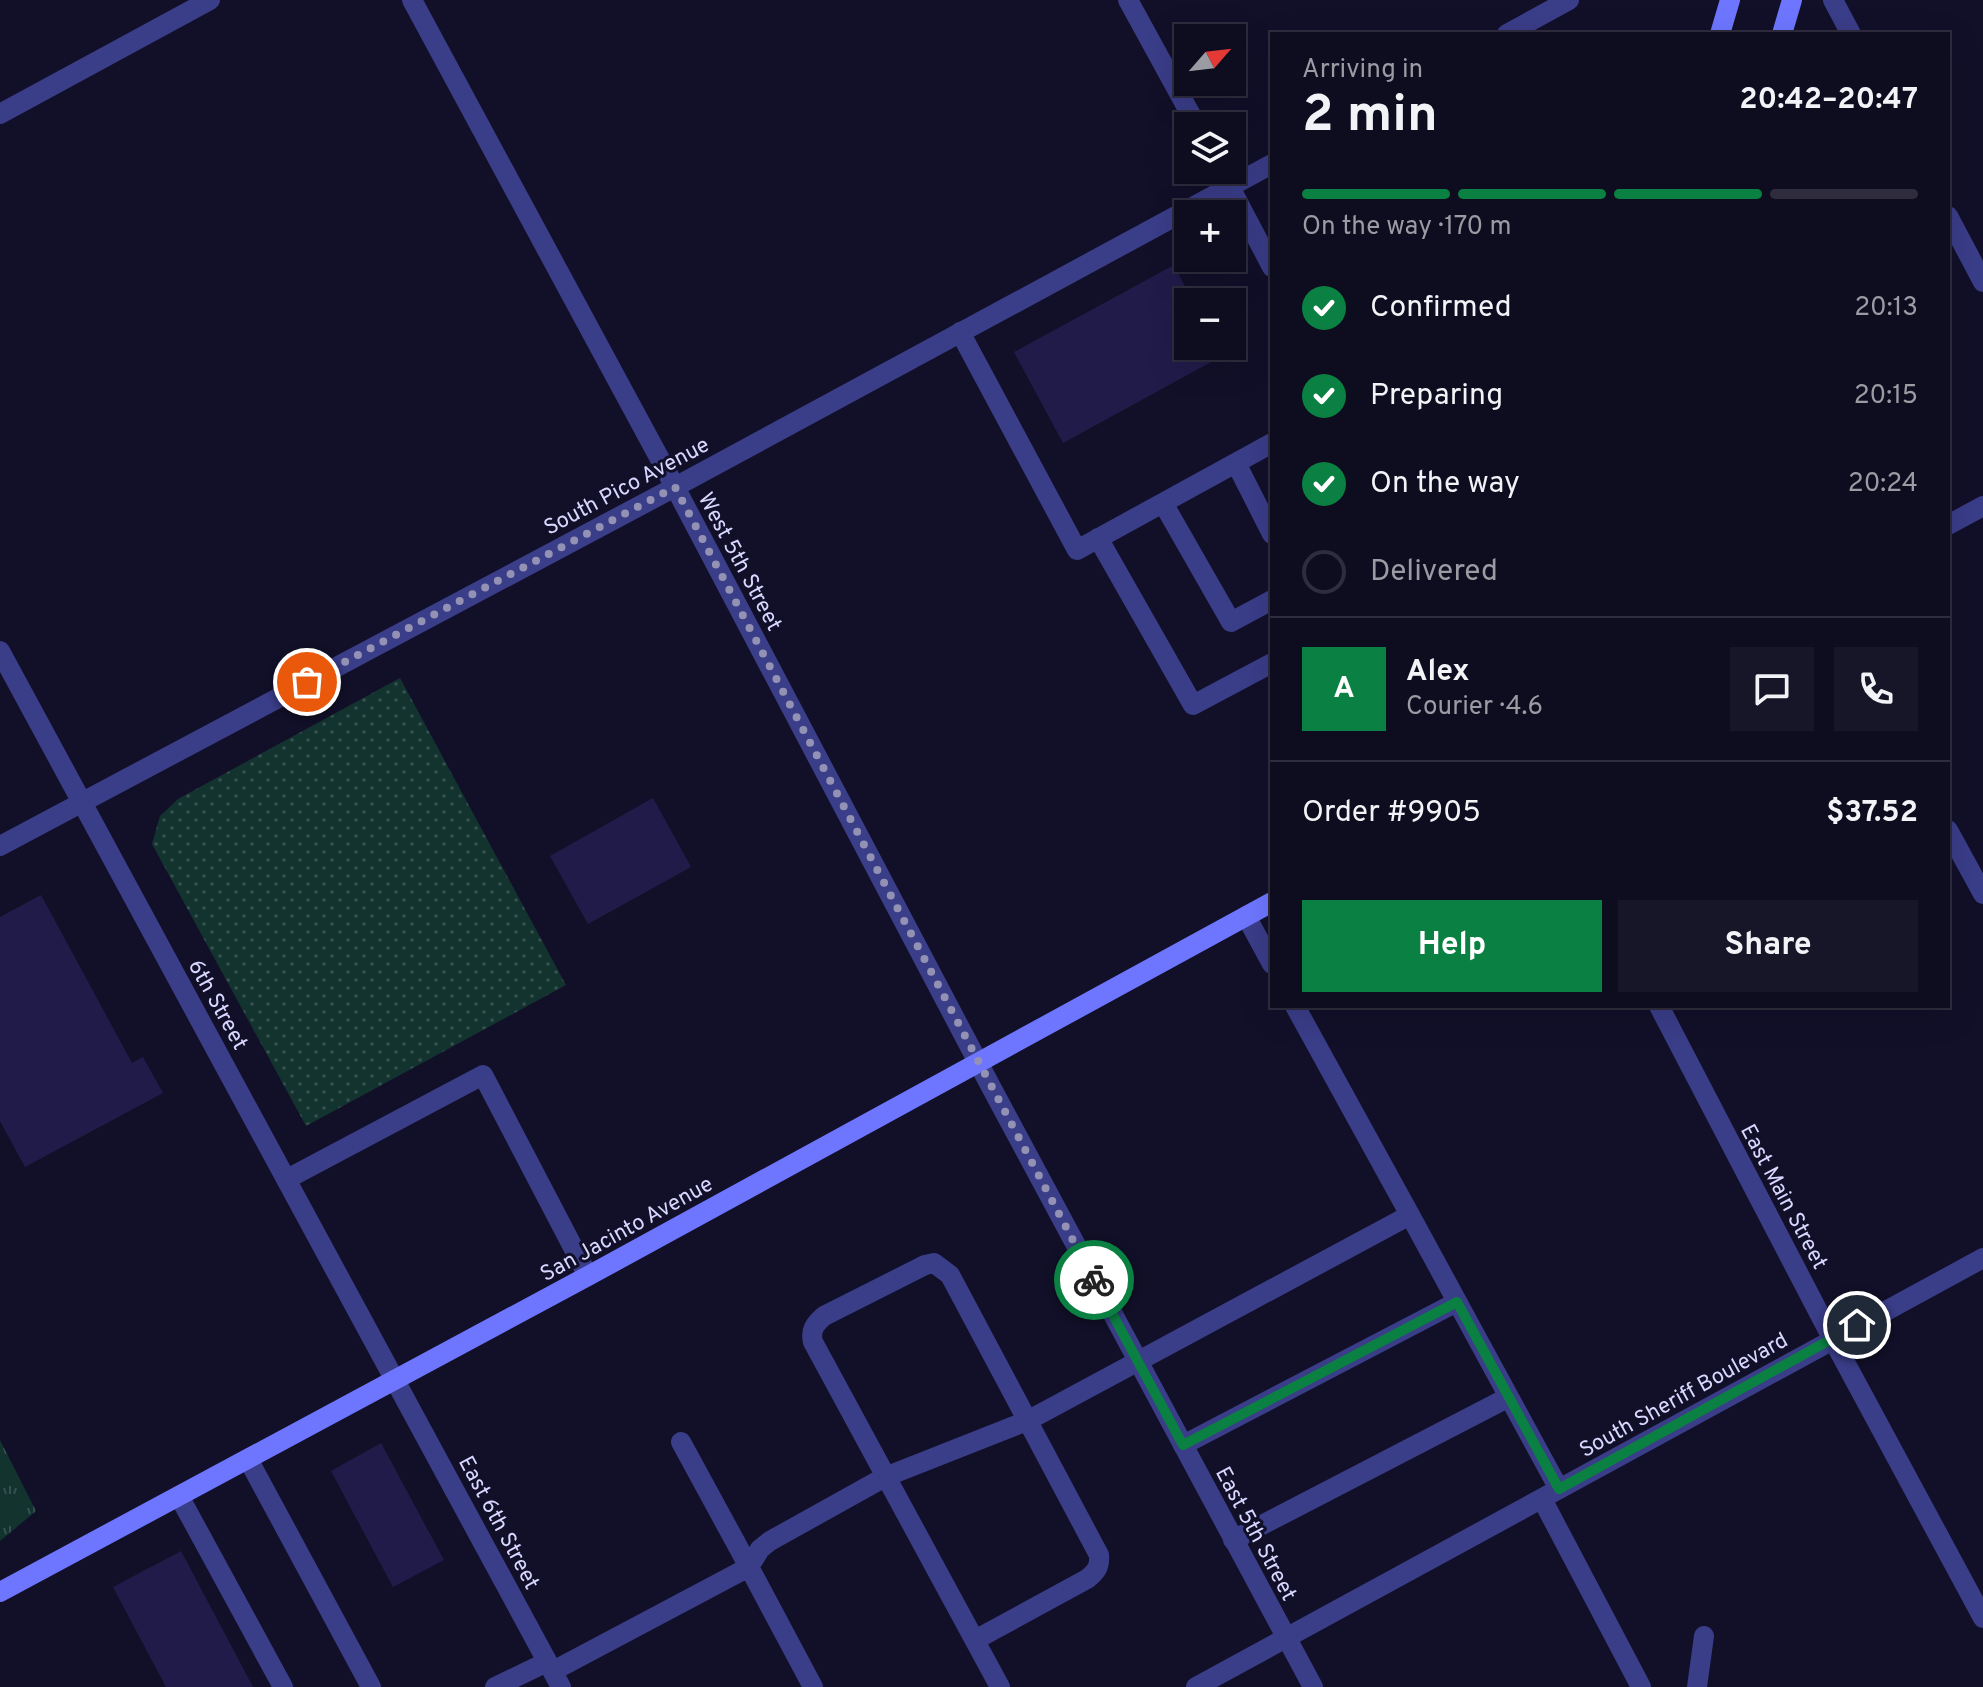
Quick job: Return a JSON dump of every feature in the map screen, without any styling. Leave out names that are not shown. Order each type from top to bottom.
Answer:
[{"type":"main road","points":[[1721,32],[1730,0]]},
{"type":"main road","points":[[1783,32],[1792,0]]},
{"type":"main road","name":"San Jacinto Avenue","points":[[0,1592],[588,1276],[1270,903]]},
{"type":"street","points":[[0,114],[210,0]]},
{"type":"street","name":"West 5th Street","points":[[412,0],[675,487],[978,1063]]},
{"type":"street","points":[[1128,0],[1189,112]]},
{"type":"street","points":[[1511,32],[1569,0]]},
{"type":"street","points":[[1833,0],[1850,32]]},
{"type":"street","name":"South Pico Avenue","points":[[1246,172],[1270,165]]},
{"type":"street","name":"South Pico Avenue","points":[[0,846],[960,332],[1215,184]]},
{"type":"street","points":[[1228,184],[1270,263]]},
{"type":"street","points":[[1950,220],[1983,282]]},
{"type":"street","points":[[960,332],[1077,550],[1270,444]]},
{"type":"street","points":[[1236,463],[1270,530]]},
{"type":"street","points":[[1163,503],[1231,622],[1270,601]]},
{"type":"street","points":[[1950,524],[1983,506]]},
{"type":"street","points":[[1098,538],[1193,705],[1270,664]]},
{"type":"street","name":"6th Street","points":[[0,651],[396,1380]]},
{"type":"street","points":[[1950,834],[1983,894]]},
{"type":"street","points":[[1246,916],[1270,960]]},
{"type":"street","points":[[1296,1008],[1509,1397],[1641,1687]]},
{"type":"street","name":"East Main Street","points":[[1660,1008],[1832,1338],[1983,1618]]},
{"type":"street","name":"East 5th Street","points":[[978,1063],[1313,1687]]},
{"type":"street","points":[[287,1179],[483,1075],[588,1276]]},
{"type":"street","points":[[495,1687],[554,1673],[749,1567],[760,1549],[770,1541],[885,1477],[1027,1421],[1410,1215]]},
{"type":"street","name":"South Sheriff Boulevard","points":[[1196,1687],[1983,1258]]},
{"type":"street","points":[[975,1640],[1087,1579],[1096,1572],[1100,1563],[1099,1555],[950,1275],[934,1263],[824,1316],[815,1324],[811,1334],[1000,1687]]},
{"type":"street","points":[[1183,1445],[1457,1302]]},
{"type":"street","name":"East 6th Street","points":[[396,1380],[554,1673]]},
{"type":"street","points":[[1233,1540],[1509,1397]]},
{"type":"street","points":[[681,1442],[813,1687]]},
{"type":"street","points":[[248,1459],[371,1687]]},
{"type":"street","points":[[179,1496],[283,1687]]},
{"type":"street","points":[[1697,1687],[1704,1636]]},
{"type":"green space","points":[[400,678],[566,985],[306,1126],[152,844],[160,816],[178,799]]},
{"type":"green space","points":[[0,1440],[36,1511],[0,1541]]},
{"type":"building","points":[[1174,265],[1174,272],[1178,272],[1186,288],[1174,288],[1174,360],[1215,360],[1063,443],[1014,352]]},
{"type":"building","points":[[653,798],[691,867],[588,924],[550,856]]},
{"type":"building","points":[[41,895],[132,1063],[143,1057],[163,1093],[25,1167],[0,1121],[0,917]]},
{"type":"building","points":[[381,1443],[444,1560],[393,1587],[331,1471]]},
{"type":"building","points":[[181,1551],[253,1687],[166,1687],[113,1587]]},
{"type":"way so far","points":[[307,682],[675,487],[1094,1280]]},
{"type":"route","points":[[1094,1280],[1183,1445],[1457,1302],[1559,1489],[1857,1325]]}]
